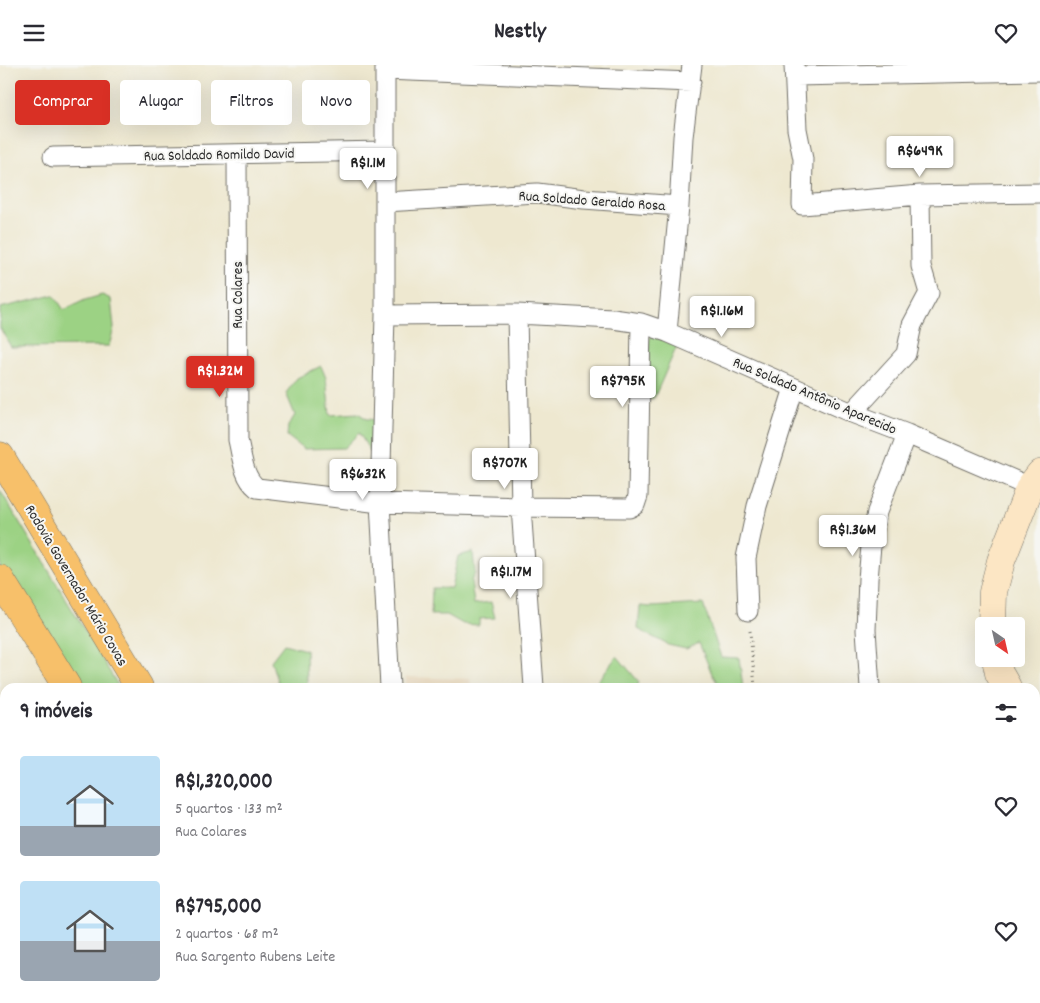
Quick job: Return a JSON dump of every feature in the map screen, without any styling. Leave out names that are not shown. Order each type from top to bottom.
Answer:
[{"type":"highway","name":"Rodovia Governador Mário Covas","points":[[0,456],[137,683]]},
{"type":"highway","points":[[0,579],[65,683]]},
{"type":"main road","points":[[992,617],[993,592],[1001,561],[1035,481]]},
{"type":"main road","points":[[998,667],[1005,683]]},
{"type":"street","points":[[390,683],[380,503],[386,315],[385,67],[692,73],[683,137],[679,206],[667,332]]},
{"type":"street","points":[[1040,71],[795,71],[797,129],[803,159],[802,205],[920,195],[1040,193]]},
{"type":"street","name":"Rua Soldado Romildo David","points":[[53,157],[384,151]]},
{"type":"street","name":"Rua Colares","points":[[237,154],[238,439],[247,475],[257,488],[380,503],[629,508],[635,505],[638,496],[642,323]]},
{"type":"street","name":"Rua Soldado Geraldo Rosa","points":[[385,202],[537,193],[584,199],[679,206]]},
{"type":"street","points":[[852,413],[906,353],[912,325],[929,293],[921,266],[920,195]]},
{"type":"street","points":[[517,314],[521,507],[534,683]]},
{"type":"street","name":"Rua Soldado Antônio Aparecido","points":[[386,315],[517,314],[613,319],[642,323],[667,332],[852,413],[1035,481]]},
{"type":"street","points":[[748,611],[746,558],[749,541],[757,506],[794,388]]},
{"type":"street","points":[[868,683],[866,630],[871,545],[877,512],[907,434]]},
{"type":"path","points":[[748,611],[755,683]]},
{"type":"shaded area","points":[[406,677],[470,679],[470,683],[406,683]]},
{"type":"green space","points":[[54,295],[64,310],[85,300],[102,295],[111,299],[114,328],[109,346],[11,347],[0,328],[0,308]]},
{"type":"green space","points":[[652,335],[677,346],[655,396],[651,399],[648,398],[649,340]]},
{"type":"green space","points":[[321,366],[326,378],[330,415],[358,413],[367,419],[376,420],[377,441],[371,453],[359,433],[344,448],[304,449],[287,436],[288,426],[295,415],[286,393],[297,378]]},
{"type":"green space","points":[[0,490],[117,683],[72,683],[0,568]]},
{"type":"green space","points":[[473,552],[475,573],[471,581],[474,604],[491,602],[495,618],[479,619],[479,625],[463,624],[447,615],[431,615],[432,588],[451,588],[458,556]]},
{"type":"green space","points":[[703,604],[721,657],[739,658],[742,683],[718,683],[699,643],[686,649],[668,645],[638,629],[640,606]]},
{"type":"green space","points":[[284,644],[306,650],[307,683],[278,683],[271,661]]},
{"type":"green space","points":[[617,656],[639,682],[639,683],[596,683]]}]
